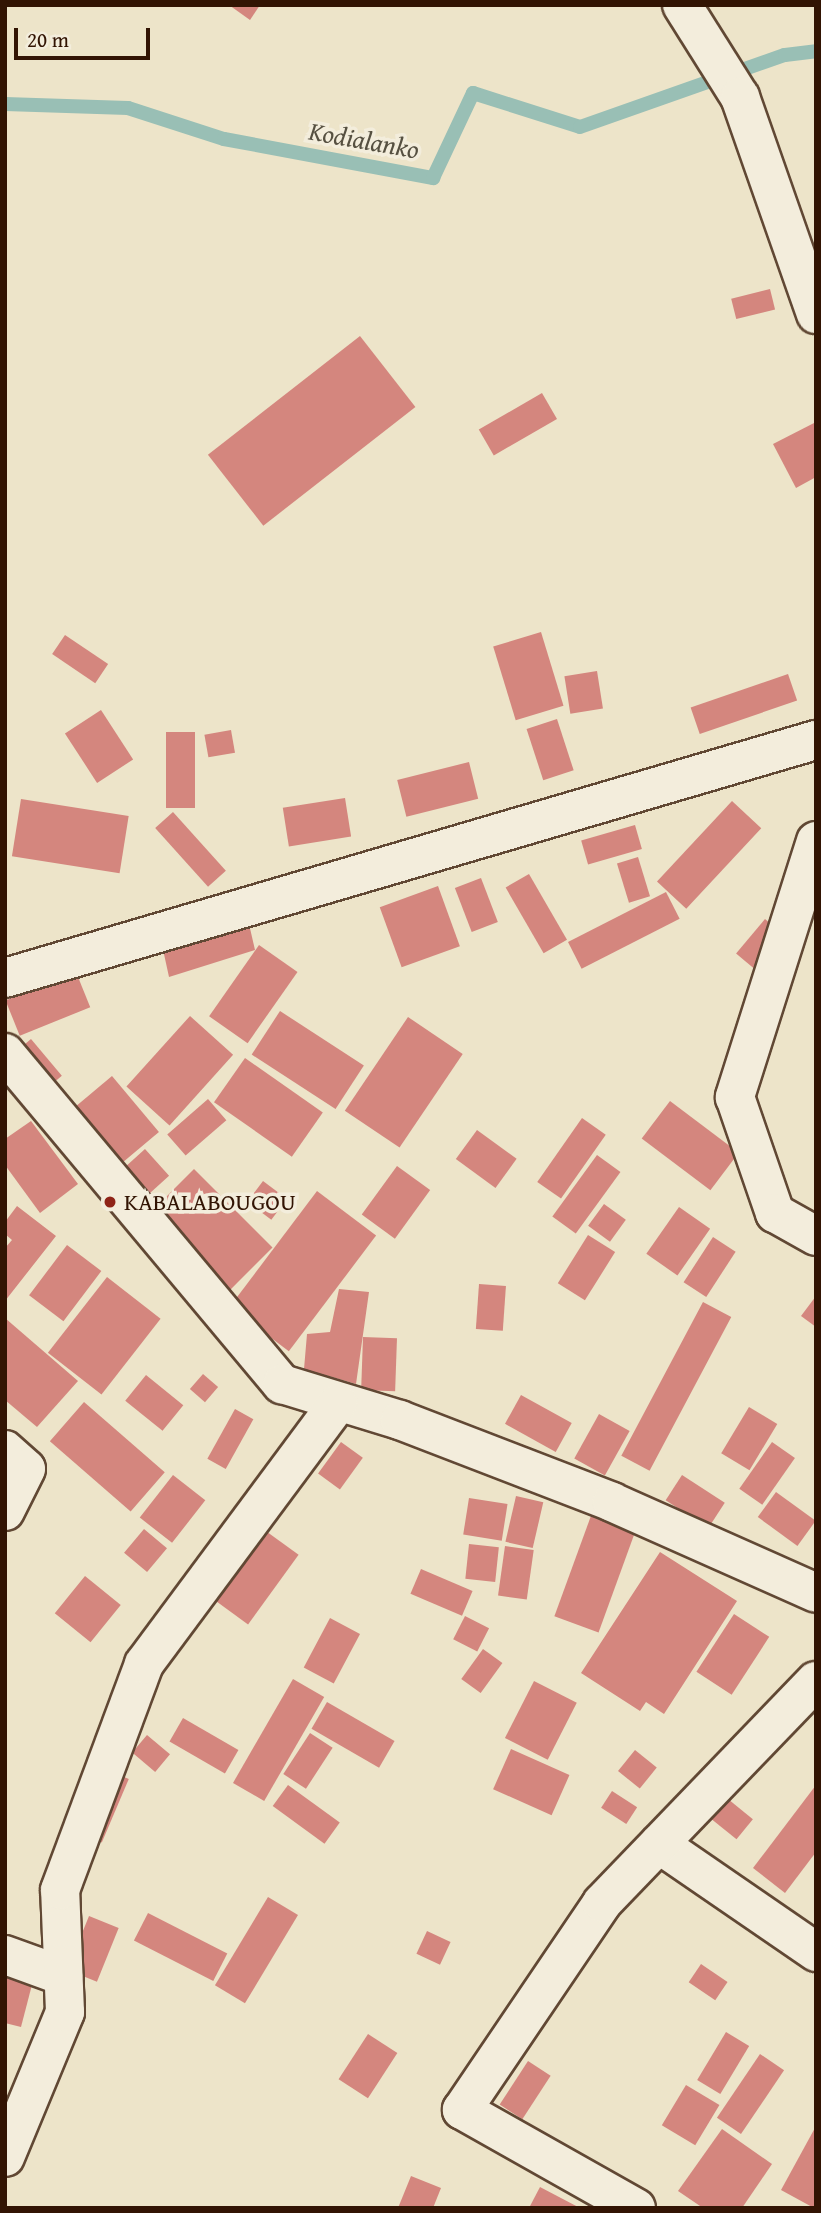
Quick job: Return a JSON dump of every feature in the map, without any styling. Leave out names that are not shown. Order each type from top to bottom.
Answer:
[{"type":"street","points":[[682,5],[712,46],[740,97],[816,314]]},
{"type":"street","points":[[5,978],[816,740]]},
{"type":"street","points":[[816,841],[735,1097],[775,1213],[816,1236]]},
{"type":"street","points":[[5,1053],[282,1384],[400,1420],[612,1502],[816,1593]]},
{"type":"street","points":[[5,2157],[65,2012],[60,1890],[144,1664],[338,1403]]},
{"type":"street","points":[[5,1450],[26,1469],[5,1511]]},
{"type":"street","points":[[636,2208],[462,2110],[602,1903],[816,1681]]},
{"type":"street","points":[[659,1844],[816,1952]]},
{"type":"street","points":[[5,1955],[63,1976]]},
{"type":"building","points":[[229,5],[260,5],[250,20]]},
{"type":"building","points":[[770,289],[775,309],[736,319],[731,299]]},
{"type":"building","points":[[360,336],[415,407],[263,526],[208,455]]},
{"type":"building","points":[[542,393],[557,419],[494,455],[479,429]]},
{"type":"building","points":[[816,422],[816,477],[796,488],[773,444]]},
{"type":"building","points":[[541,632],[564,706],[516,720],[493,647]]},
{"type":"building","points":[[65,635],[108,664],[95,683],[52,654]]},
{"type":"building","points":[[597,671],[603,709],[570,714],[564,676]]},
{"type":"building","points":[[788,674],[797,700],[700,734],[691,708]]},
{"type":"building","points":[[101,710],[133,759],[97,783],[65,733]]},
{"type":"building","points":[[557,719],[574,770],[543,780],[527,729]]},
{"type":"building","points":[[231,730],[235,753],[208,757],[204,735]]},
{"type":"building","points":[[166,732],[195,732],[195,808],[166,808]]},
{"type":"building","points":[[469,762],[478,799],[406,817],[397,780]]},
{"type":"building","points":[[345,798],[351,837],[289,846],[283,808]]},
{"type":"building","points":[[21,799],[129,816],[120,873],[12,856]]},
{"type":"building","points":[[732,801],[761,828],[686,909],[657,881]]},
{"type":"building","points":[[173,812],[226,871],[208,887],[155,828]]},
{"type":"building","points":[[635,825],[642,849],[588,864],[581,840]]},
{"type":"building","points":[[638,857],[650,896],[629,903],[617,863]]},
{"type":"building","points":[[529,874],[567,940],[544,953],[506,888]]},
{"type":"building","points":[[481,878],[498,922],[472,932],[455,888]]},
{"type":"building","points":[[438,886],[460,946],[402,967],[380,907]]},
{"type":"building","points":[[666,892],[680,919],[582,969],[568,942]]},
{"type":"building","points":[[765,919],[788,938],[759,973],[736,953]]},
{"type":"building","points":[[249,924],[255,950],[169,977],[162,945]]},
{"type":"building","points":[[259,945],[298,972],[248,1043],[209,1016]]},
{"type":"building","points":[[76,972],[90,1007],[20,1036],[6,1000]]},
{"type":"building","points":[[280,1011],[364,1065],[336,1109],[252,1055]]},
{"type":"building","points":[[190,1016],[233,1055],[170,1125],[126,1087]]},
{"type":"building","points":[[408,1017],[463,1054],[400,1148],[345,1111]]},
{"type":"building","points":[[31,1039],[62,1076],[37,1097],[6,1060]]},
{"type":"building","points":[[245,1058],[323,1112],[292,1157],[214,1102]]},
{"type":"building","points":[[112,1076],[159,1132],[121,1163],[74,1107]]},
{"type":"building","points":[[208,1099],[226,1120],[186,1156],[167,1134]]},
{"type":"building","points":[[670,1101],[739,1153],[710,1190],[642,1139]]},
{"type":"building","points":[[582,1118],[606,1135],[561,1199],[537,1182]]},
{"type":"building","points":[[31,1121],[78,1184],[40,1213],[5,1165],[5,1139]]},
{"type":"building","points":[[477,1130],[517,1159],[495,1188],[456,1159]]},
{"type":"building","points":[[145,1149],[169,1176],[150,1193],[126,1166]]},
{"type":"building","points":[[597,1155],[620,1172],[576,1234],[552,1216]]},
{"type":"building","points":[[397,1166],[430,1190],[395,1239],[362,1215]]},
{"type":"building","points":[[194,1169],[272,1247],[230,1290],[152,1211]]},
{"type":"building","points":[[263,1181],[287,1199],[271,1220],[247,1202]]},
{"type":"building","points":[[317,1191],[376,1236],[289,1351],[230,1307]]},
{"type":"building","points":[[604,1204],[626,1220],[610,1242],[588,1226]]},
{"type":"building","points":[[17,1206],[56,1236],[5,1301],[5,1248],[12,1240],[5,1234],[5,1222]]},
{"type":"building","points":[[679,1207],[710,1229],[677,1275],[646,1254]]},
{"type":"building","points":[[588,1235],[615,1252],[585,1300],[558,1283]]},
{"type":"building","points":[[713,1237],[736,1252],[706,1297],[684,1282]]},
{"type":"building","points":[[67,1245],[101,1271],[63,1321],[29,1295]]},
{"type":"building","points":[[107,1277],[161,1319],[101,1395],[48,1353]]},
{"type":"building","points":[[479,1284],[506,1286],[503,1331],[476,1329]]},
{"type":"building","points":[[339,1289],[369,1292],[356,1384],[304,1369],[307,1334],[330,1332]]},
{"type":"building","points":[[816,1296],[816,1327],[801,1316]]},
{"type":"building","points":[[703,1302],[731,1317],[650,1471],[621,1456]]},
{"type":"building","points":[[5,1318],[78,1381],[37,1427],[5,1400]]},
{"type":"building","points":[[363,1337],[397,1338],[395,1391],[361,1390]]},
{"type":"building","points":[[203,1374],[218,1387],[205,1402],[190,1389]]},
{"type":"building","points":[[146,1375],[183,1405],[163,1431],[125,1401]]},
{"type":"building","points":[[521,1395],[572,1423],[556,1452],[505,1424]]},
{"type":"building","points":[[84,1402],[165,1472],[131,1511],[50,1441]]},
{"type":"building","points":[[749,1407],[777,1424],[749,1470],[721,1453]]},
{"type":"building","points":[[235,1409],[253,1419],[226,1469],[207,1459]]},
{"type":"building","points":[[599,1414],[630,1431],[605,1476],[574,1459]]},
{"type":"building","points":[[341,1442],[363,1458],[340,1489],[318,1474]]},
{"type":"building","points":[[772,1442],[795,1458],[762,1505],[739,1489]]},
{"type":"building","points":[[173,1475],[205,1500],[172,1543],[140,1518]]},
{"type":"building","points":[[682,1475],[725,1503],[708,1528],[666,1500]]},
{"type":"building","points":[[776,1492],[816,1521],[797,1546],[758,1517]]},
{"type":"building","points":[[516,1496],[543,1502],[533,1548],[505,1542]]},
{"type":"building","points":[[469,1498],[508,1504],[502,1541],[463,1535]]},
{"type":"building","points":[[592,1513],[636,1529],[599,1632],[554,1616]]},
{"type":"building","points":[[144,1529],[167,1548],[147,1572],[124,1553]]},
{"type":"building","points":[[263,1529],[299,1555],[248,1624],[212,1599]]},
{"type":"building","points":[[469,1544],[499,1547],[495,1582],[465,1579]]},
{"type":"building","points":[[505,1546],[534,1550],[527,1600],[498,1596]]},
{"type":"building","points":[[660,1552],[737,1601],[664,1714],[646,1702],[640,1711],[581,1673]]},
{"type":"building","points":[[421,1569],[473,1591],[462,1616],[410,1594]]},
{"type":"building","points":[[85,1576],[121,1605],[91,1642],[55,1613]]},
{"type":"building","points":[[734,1614],[769,1637],[732,1695],[696,1672]]},
{"type":"building","points":[[465,1616],[489,1628],[477,1651],[453,1639]]},
{"type":"building","points":[[330,1618],[360,1634],[334,1683],[304,1667]]},
{"type":"building","points":[[483,1649],[502,1663],[481,1693],[461,1679]]},
{"type":"building","points":[[293,1679],[324,1697],[264,1801],[233,1783]]},
{"type":"building","points":[[534,1681],[577,1703],[548,1760],[505,1738]]},
{"type":"building","points":[[327,1702],[395,1741],[379,1768],[312,1729]]},
{"type":"building","points":[[183,1718],[238,1750],[225,1773],[170,1741]]},
{"type":"building","points":[[310,1733],[333,1748],[306,1789],[283,1774]]},
{"type":"building","points":[[147,1735],[170,1754],[155,1772],[132,1753]]},
{"type":"building","points":[[511,1749],[569,1775],[552,1815],[493,1789]]},
{"type":"building","points":[[635,1750],[657,1768],[640,1789],[618,1771]]},
{"type":"building","points":[[103,1768],[129,1779],[102,1842],[76,1832]]},
{"type":"building","points":[[288,1785],[340,1823],[324,1844],[273,1806]]},
{"type":"building","points":[[816,1785],[816,1852],[785,1893],[753,1868]]},
{"type":"building","points":[[612,1791],[637,1807],[626,1824],[601,1808]]},
{"type":"building","points":[[728,1799],[753,1819],[737,1839],[712,1819]]},
{"type":"building","points":[[268,1897],[298,1915],[245,2003],[215,1985]]},
{"type":"building","points":[[148,1913],[227,1953],[213,1981],[134,1941]]},
{"type":"building","points":[[89,1916],[119,1928],[97,1982],[67,1970]]},
{"type":"building","points":[[427,1931],[451,1942],[440,1965],[416,1954]]},
{"type":"building","points":[[701,1964],[728,1982],[715,2000],[689,1982]]},
{"type":"building","points":[[5,1970],[34,1977],[21,2027],[5,2023]]},
{"type":"building","points":[[726,2032],[749,2046],[720,2094],[697,2080]]},
{"type":"building","points":[[368,2034],[397,2053],[368,2098],[339,2079]]},
{"type":"building","points":[[760,2054],[784,2070],[741,2134],[717,2118]]},
{"type":"building","points":[[528,2061],[551,2076],[522,2119],[500,2105]]},
{"type":"building","points":[[686,2085],[719,2105],[695,2145],[662,2125]]},
{"type":"building","points":[[816,2126],[816,2208],[814,2208],[781,2190]]},
{"type":"building","points":[[722,2129],[772,2164],[742,2208],[703,2208],[678,2191]]},
{"type":"building","points":[[411,2176],[441,2188],[433,2208],[398,2208]]},
{"type":"building","points":[[540,2187],[580,2208],[529,2208]]},
{"type":"waterway","name":"Kodialanko","points":[[5,104],[128,108],[224,139],[433,178],[473,93],[580,127],[785,55],[816,51]]},
{"type":"place","name":"KABALABOUGOU","points":[[110,1202]]}]
